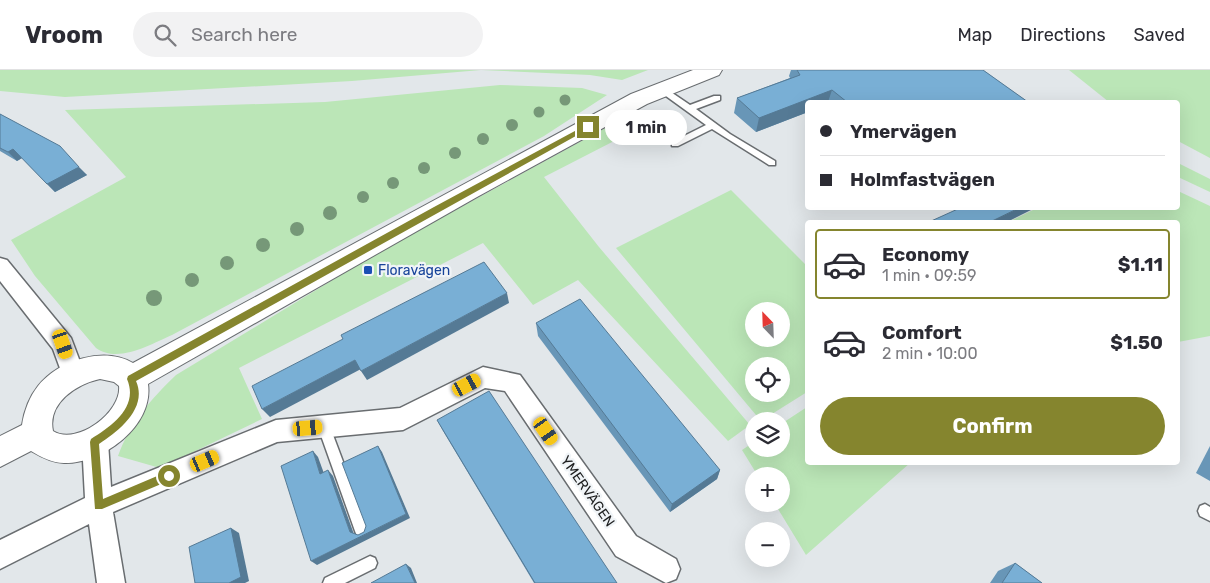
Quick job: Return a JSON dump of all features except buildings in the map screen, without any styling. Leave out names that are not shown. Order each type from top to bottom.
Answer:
[{"type":"street","points":[[131,379],[461,195],[662,89],[712,70]]},
{"type":"street","points":[[0,266],[63,344],[73,375]]},
{"type":"street","points":[[108,367],[123,371],[131,379],[135,395],[129,412],[115,429],[94,442],[82,447],[63,449],[46,444],[37,432],[36,419],[42,403],[56,387],[73,375],[92,368],[108,367]]},
{"type":"street","name":"YMERVÄGEN","points":[[0,555],[98,505],[276,431],[403,419],[483,377],[512,382],[626,546],[664,576]]},
{"type":"street","points":[[0,452],[37,432]]},
{"type":"street","points":[[94,442],[98,505],[111,583]]},
{"type":"lane","points":[[662,89],[688,109],[772,163]]},
{"type":"lane","points":[[688,109],[716,98]]},
{"type":"lane","points":[[675,144],[713,125]]},
{"type":"lane","points":[[324,427],[362,530]]},
{"type":"lane","points":[[330,583],[370,563]]},
{"type":"green space","points":[[0,70],[481,70],[352,81],[65,97],[0,91]]},
{"type":"green space","points":[[481,70],[648,70],[622,80],[590,75]]},
{"type":"green space","points":[[1069,70],[1210,70],[1210,158],[1180,142],[1180,100],[1106,100]]},
{"type":"green space","points":[[500,85],[582,88],[607,95],[544,136],[172,335],[134,351],[114,354],[96,348],[35,276],[11,240],[126,177],[65,110],[325,102]]},
{"type":"green space","points":[[638,110],[650,118],[657,119],[544,177],[599,247],[745,419],[745,429],[728,441],[578,280],[533,305],[483,243],[239,368],[262,419],[160,468],[118,456],[142,412],[176,375],[377,253]]},
{"type":"green space","points":[[1180,164],[1210,179],[1210,192],[1180,178]]},
{"type":"green space","points":[[731,190],[805,264],[805,393],[775,412],[753,412],[745,402],[790,402],[790,357],[745,357],[745,402],[616,248]]},
{"type":"green space","points":[[1180,192],[1210,206],[1210,336],[1180,342],[1180,220],[1012,220],[1033,210],[1180,210]]},
{"type":"green space","points":[[805,408],[805,465],[908,465],[806,555],[790,529],[790,522],[786,522],[780,512],[790,512],[790,467],[752,467],[746,457],[790,457],[790,418]]},
{"type":"place","name":"Floravägen","points":[[368,270]]},
{"type":"route","points":[[169,476],[98,505],[98,476],[94,442],[115,429],[129,412],[135,395],[131,379],[436,209],[588,127]]}]
